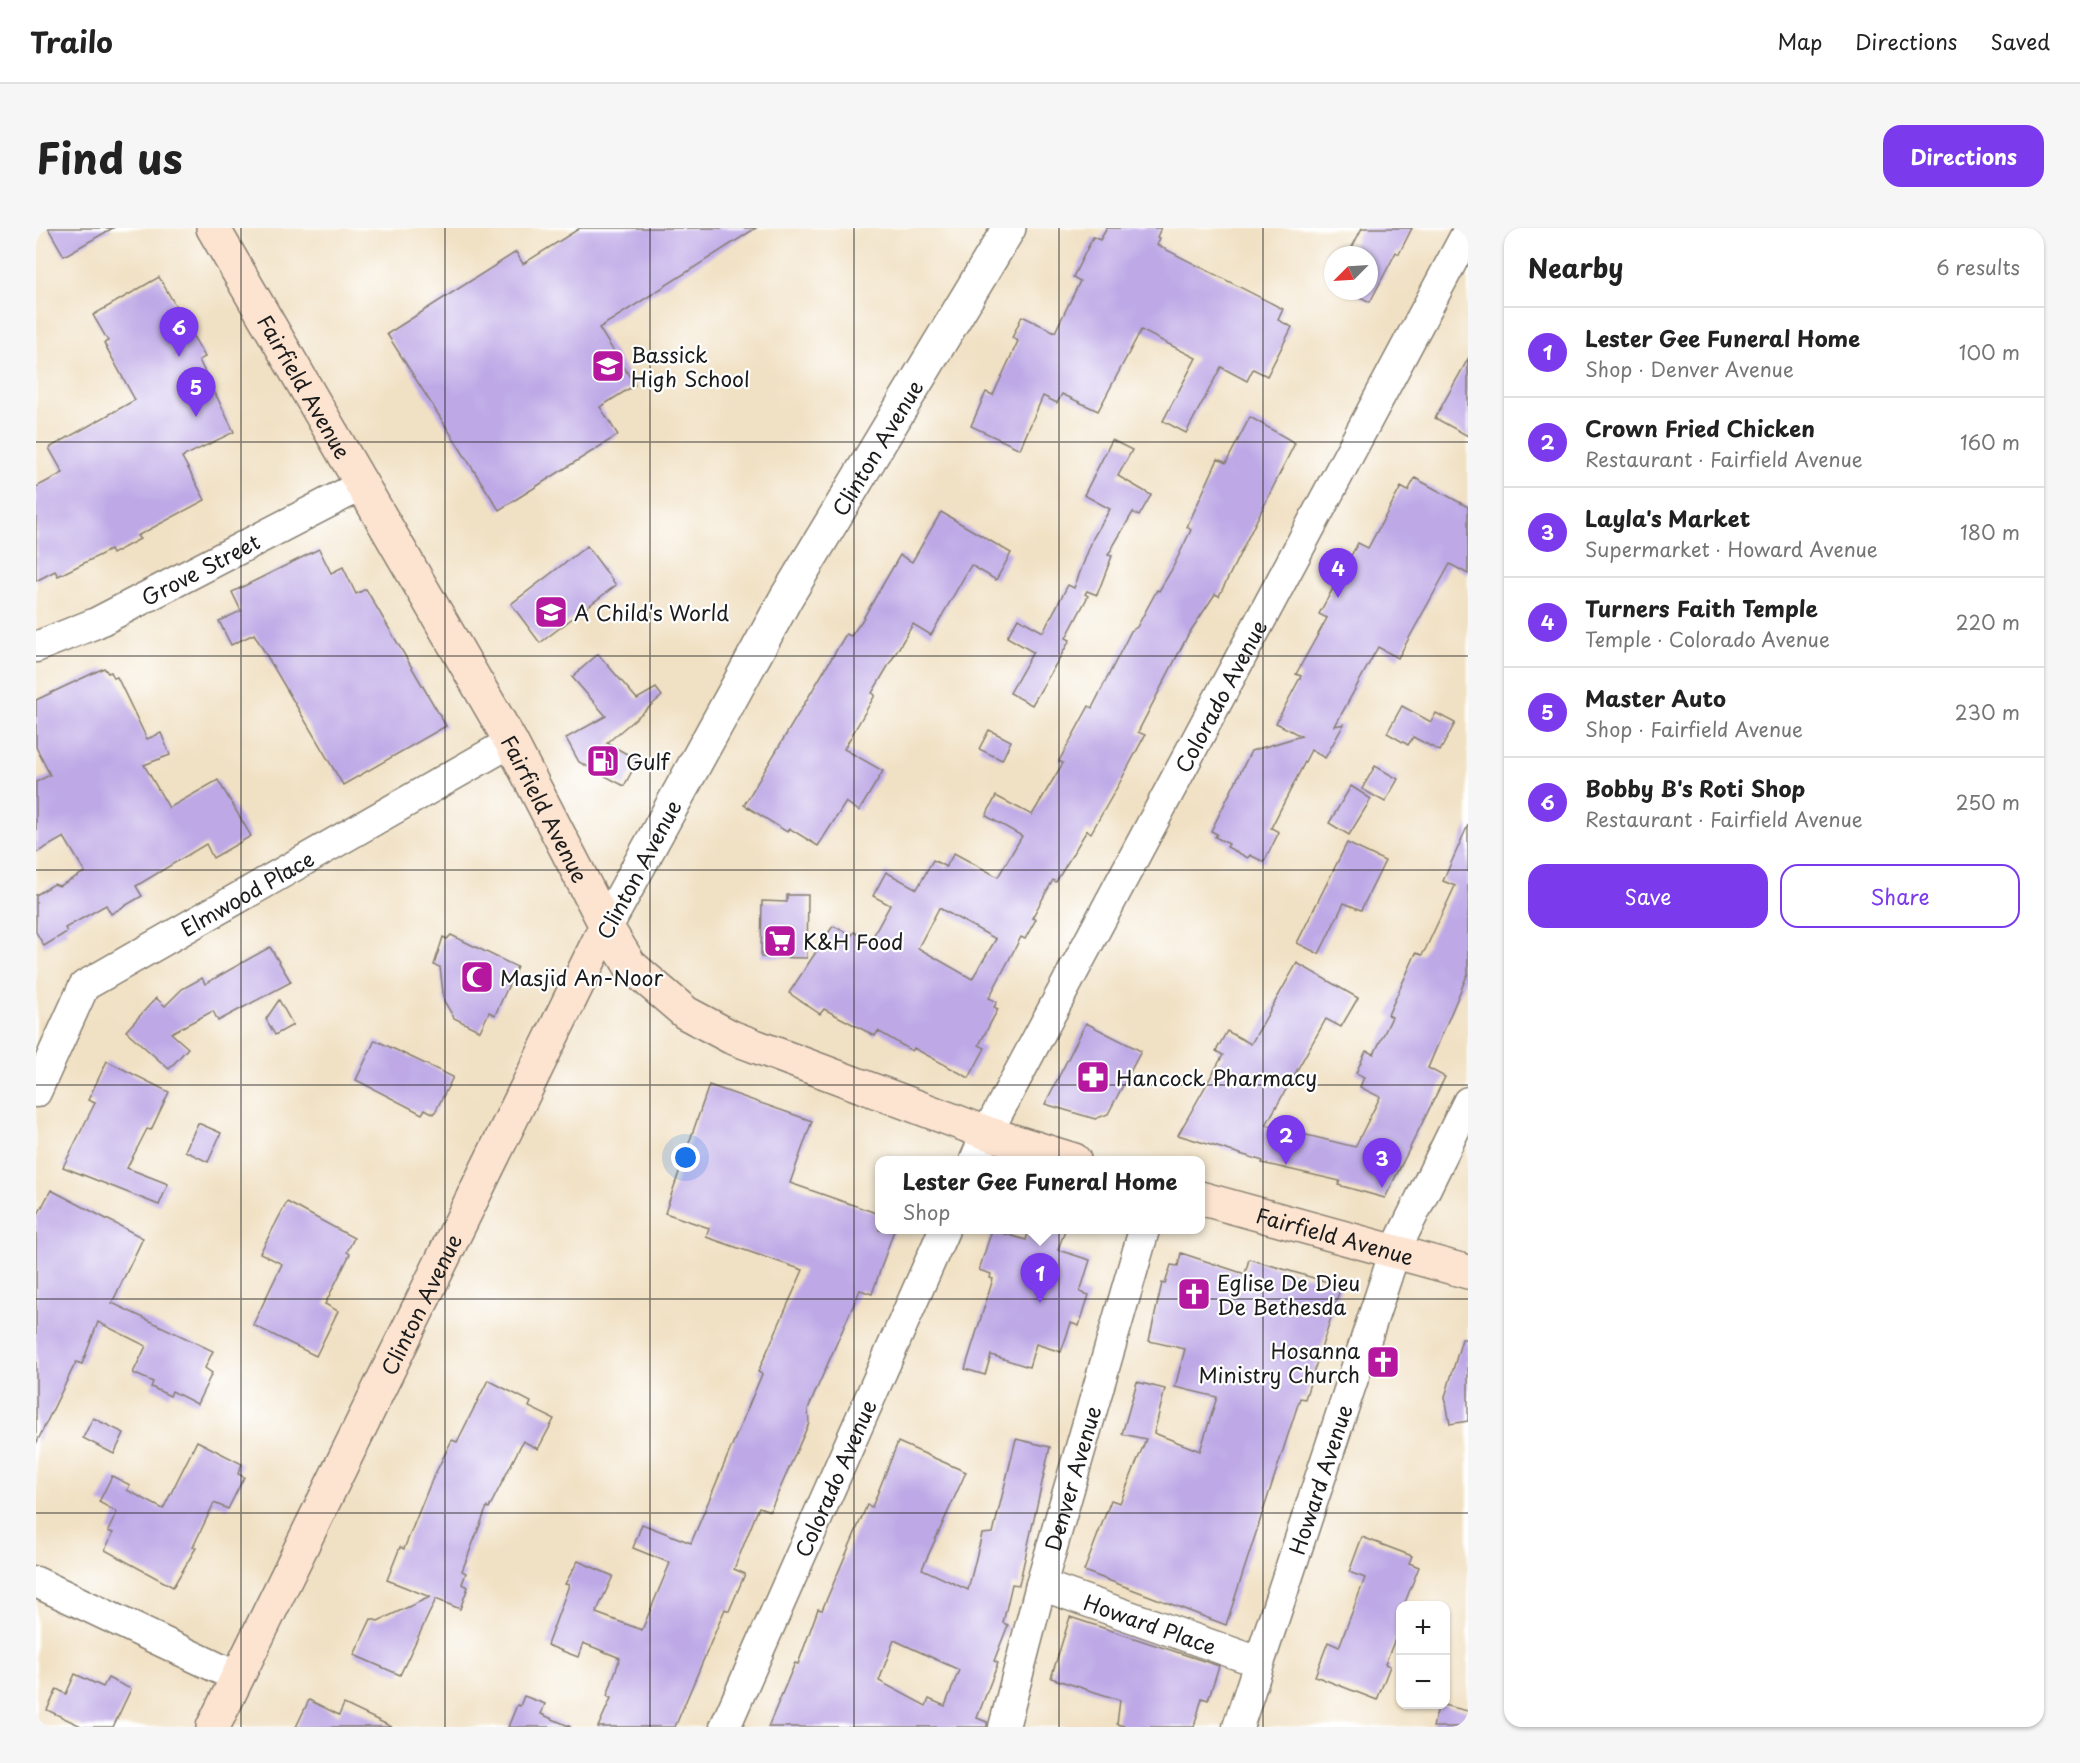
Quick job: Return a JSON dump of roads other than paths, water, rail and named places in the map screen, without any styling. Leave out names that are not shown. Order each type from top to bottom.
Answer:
[{"type":"main road","name":"Fairfield Avenue","points":[[213,228],[511,742],[606,926],[630,965],[686,1013],[731,1037],[981,1147],[1041,1156]]},
{"type":"main road","name":"Clinton Avenue","points":[[213,1727],[606,926]]},
{"type":"main road","name":"Fairfield Avenue","points":[[1205,1199],[1468,1272]]},
{"type":"street","name":"Clinton Avenue","points":[[606,926],[786,598],[1009,228]]},
{"type":"street","name":"Colorado Avenue","points":[[981,1147],[1468,231]]},
{"type":"street","name":"Grove Street","points":[[36,647],[96,623],[362,485]]},
{"type":"street","name":"Elmwood Place","points":[[36,1092],[84,986],[511,742]]},
{"type":"street","name":"Howard Avenue","points":[[1238,1727],[1395,1251],[1468,1102]]},
{"type":"street","name":"Colorado Avenue","points":[[725,1727],[942,1234]]},
{"type":"street","name":"Denver Avenue","points":[[1004,1727],[1041,1585],[1143,1234]]},
{"type":"street","points":[[36,1582],[237,1677]]},
{"type":"street","name":"Howard Place","points":[[1041,1585],[1259,1662]]},
{"type":"place","name":"Bobby B's Roti Shop","points":[[179,357]]},
{"type":"place","name":"Bassick High School","points":[[608,366]]},
{"type":"place","name":"Master Auto","points":[[196,417]]},
{"type":"place","name":"Turners Faith Temple","points":[[1338,598]]},
{"type":"place","name":"A Child's World","points":[[551,612]]},
{"type":"place","name":"Gulf","points":[[603,761]]},
{"type":"place","name":"K&H Food","points":[[780,941]]},
{"type":"place","name":"Masjid An-Noor","points":[[477,977]]},
{"type":"place","name":"Hancock Pharmacy","points":[[1093,1077]]},
{"type":"place","name":"Crown Fried Chicken","points":[[1286,1165]]},
{"type":"place","name":"Layla's Market","points":[[1382,1188]]},
{"type":"place","name":"Eglise De Dieu De Bethesda","points":[[1194,1294]]},
{"type":"place","name":"Lester Gee Funeral Home","points":[[1040,1303]]},
{"type":"place","name":"Hosanna Ministry Church","points":[[1383,1362]]}]
